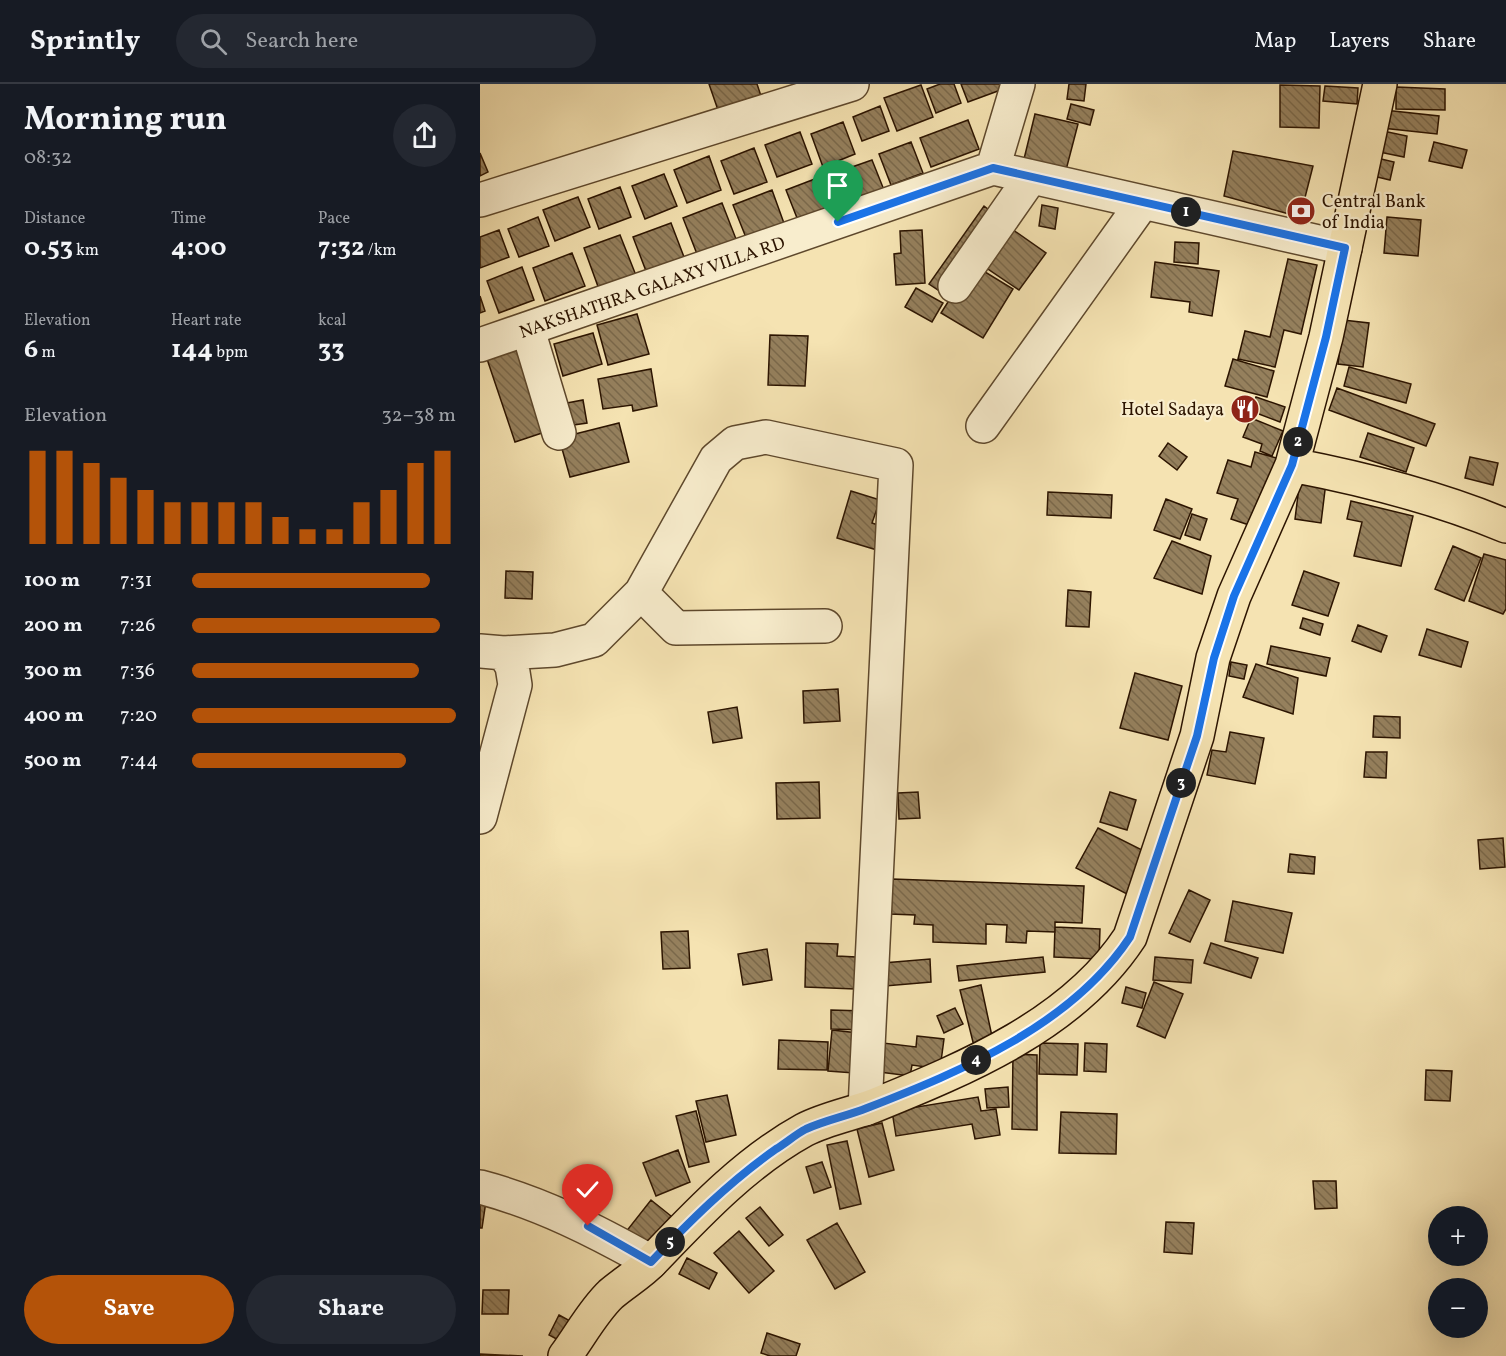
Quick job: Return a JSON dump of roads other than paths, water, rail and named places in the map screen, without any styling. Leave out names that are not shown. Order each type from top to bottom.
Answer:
[{"type":"main road","points":[[565,1356],[610,1296],[651,1262],[688,1223],[741,1174],[805,1130],[918,1088],[1017,1038],[1045,1021],[1112,964],[1130,937],[1193,747],[1214,658],[1234,596],[1292,465],[1326,337],[1380,84]]},
{"type":"main road","points":[[1292,465],[1346,475],[1462,507],[1506,526]]},
{"type":"street","points":[[480,200],[852,84]]},
{"type":"street","points":[[1018,84],[993,168],[1345,248]]},
{"type":"street","name":"NAKSHATHRA GALAXY VILLA RD","points":[[480,345],[993,168]]},
{"type":"street","points":[[955,286],[1031,177]]},
{"type":"street","points":[[983,426],[1143,202]]},
{"type":"street","points":[[528,330],[559,433]]},
{"type":"street","points":[[492,652],[555,650],[594,640],[641,593],[716,459],[735,443],[766,437],[896,465],[864,1109]]},
{"type":"street","points":[[641,593],[676,628],[825,626]]},
{"type":"street","points":[[480,817],[515,685],[512,666],[492,652]]},
{"type":"street","points":[[480,1187],[502,1193],[588,1226],[651,1262]]},
{"type":"place","name":"Central Bank of India","points":[[1301,211]]},
{"type":"place","name":"Hotel Sadaya","points":[[1245,409]]}]
